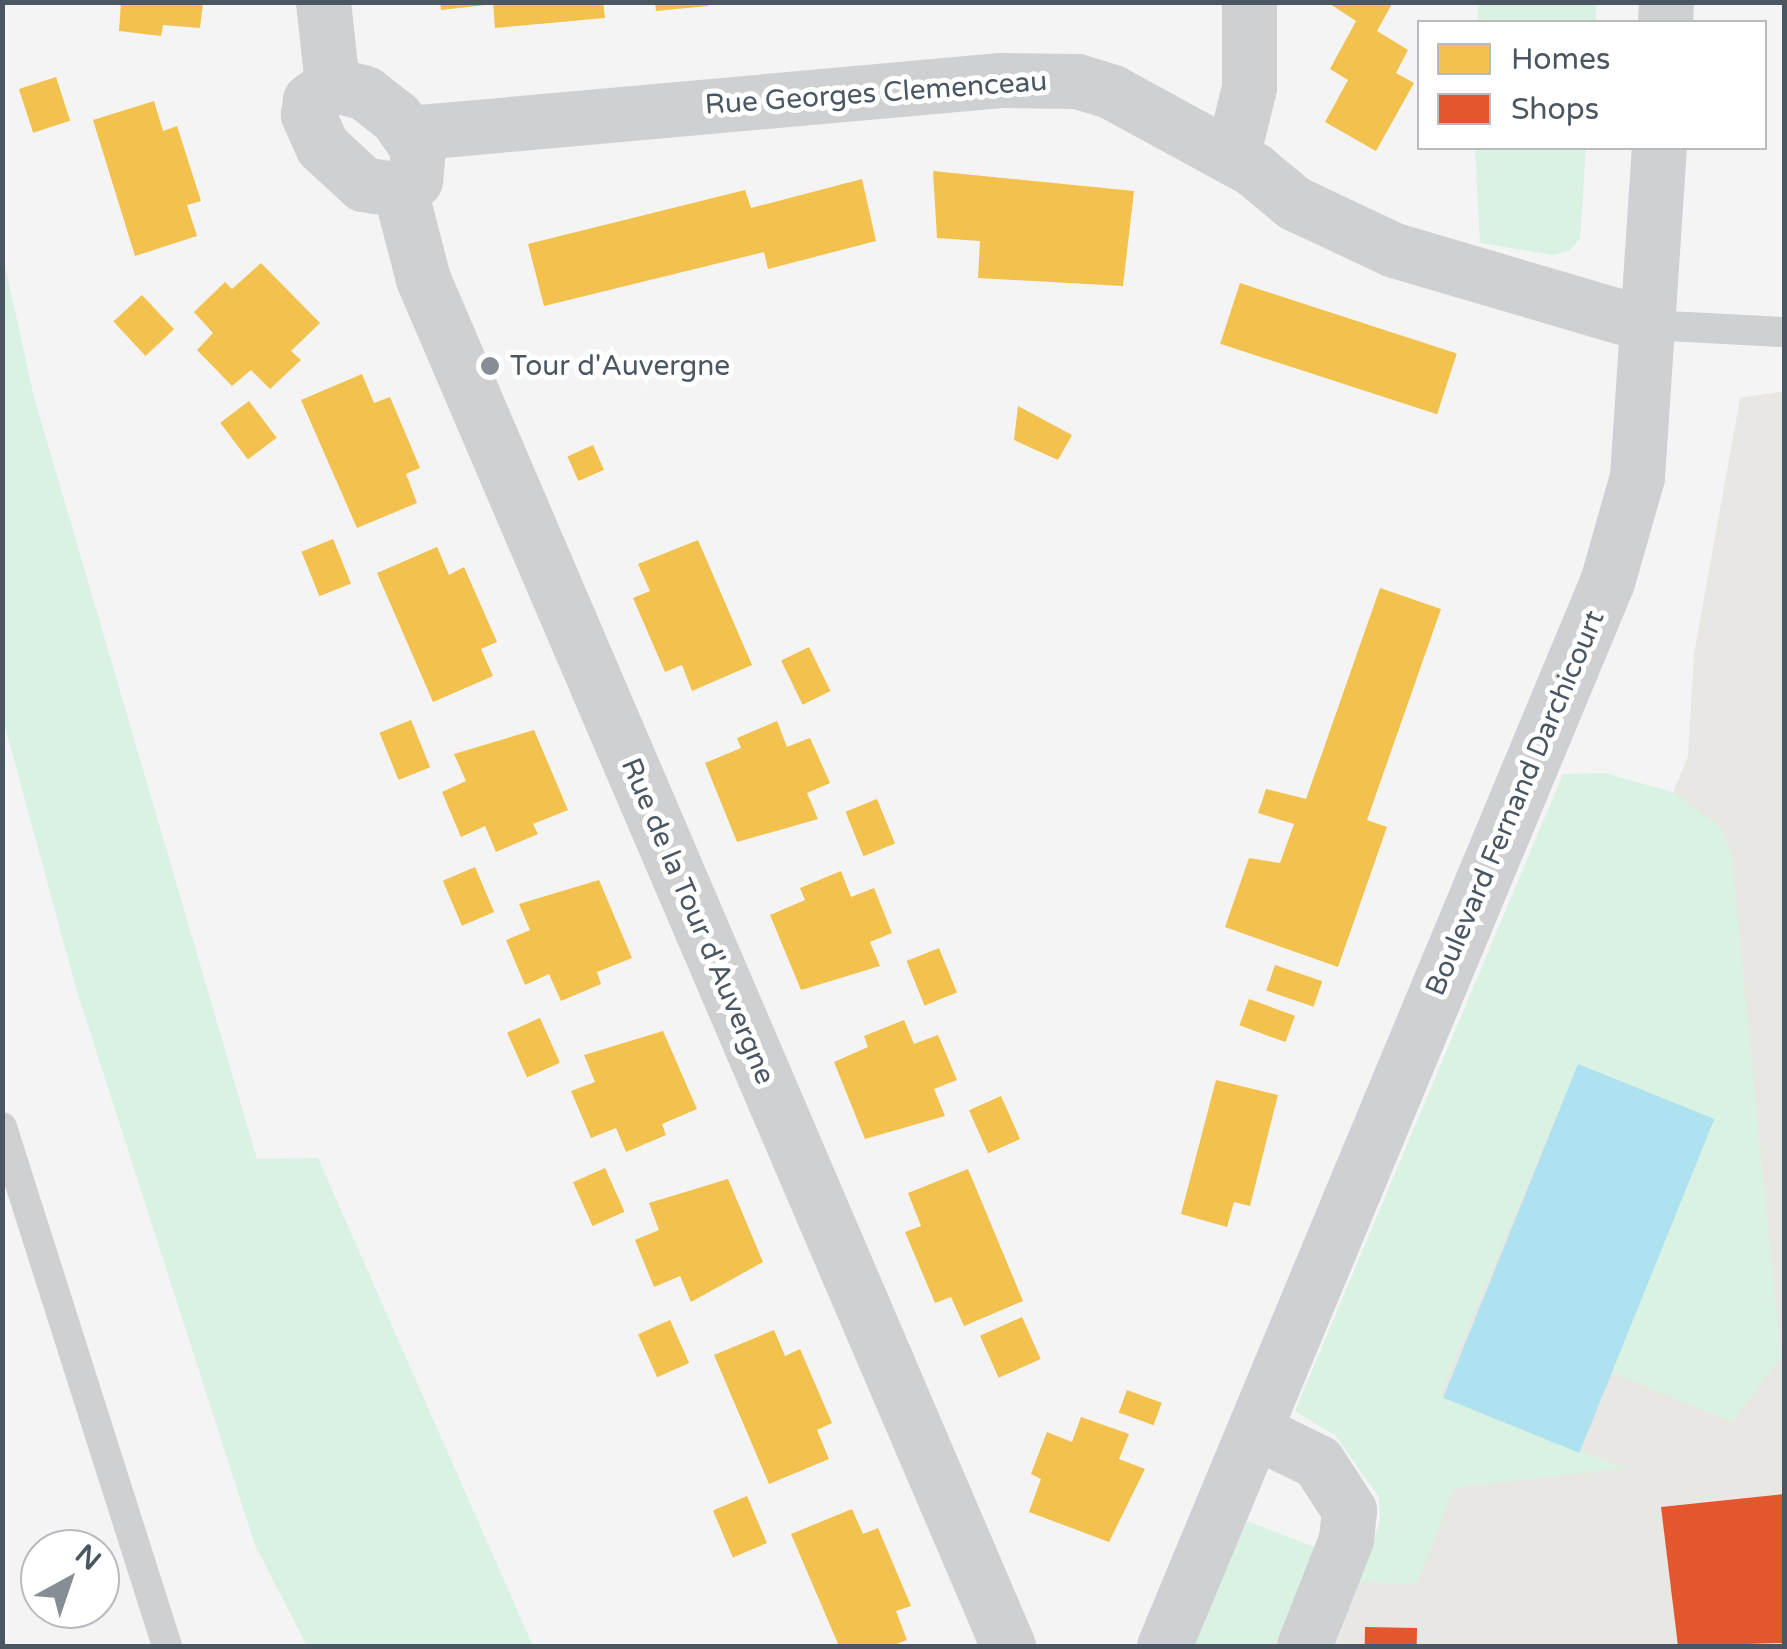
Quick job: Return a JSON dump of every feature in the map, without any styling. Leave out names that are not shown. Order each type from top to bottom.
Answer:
[{"type":"main road","name":"Boulevard Fernand Darchicourt","points":[[1164,1646],[1607,582],[1637,477],[1659,150]]},
{"type":"street","points":[[323,2],[332,84]]},
{"type":"street","points":[[1232,157],[1249,87],[1249,2]]},
{"type":"street","name":"Rue Georges Clemenceau","points":[[409,134],[1053,78],[1112,92],[1232,157],[1294,202],[1394,250],[1649,325]]},
{"type":"street","points":[[332,84],[382,104],[409,134],[420,158],[415,180],[400,190],[363,184],[322,146],[308,114],[310,100],[332,84]]},
{"type":"street","name":"Rue de la Tour d'Auvergne","points":[[400,190],[423,279],[1008,1646]]},
{"type":"street","points":[[1255,1431],[1318,1462],[1349,1510],[1346,1539],[1304,1646]]},
{"type":"lane","points":[[1649,325],[1784,332]]},
{"type":"lane","points":[[2,1127],[167,1646]]},
{"type":"shaded area","points":[[1784,391],[1784,1646],[1335,1646],[1410,1439],[1688,756],[1694,654],[1740,398]]},
{"type":"green space","points":[[1478,3],[1596,3],[1596,20],[1478,20]]},
{"type":"green space","points":[[1475,150],[1586,150],[1580,239],[1570,250],[1553,255],[1480,243]]},
{"type":"green space","points":[[3,257],[34,397],[257,1159],[318,1158],[533,1646],[307,1646],[255,1545],[76,988],[3,719]]},
{"type":"green space","points":[[1605,773],[1672,792],[1720,827],[1731,852],[1781,1357],[1732,1422],[1601,1368],[1713,1119],[1578,1064],[1440,1395],[1626,1468],[1454,1488],[1417,1584],[1358,1582],[1380,1524],[1379,1497],[1336,1436],[1295,1411],[1563,774]]},
{"type":"green space","points":[[1244,1520],[1320,1549],[1282,1646],[1192,1646]]},
{"type":"water","points":[[1578,1064],[1714,1119],[1579,1453],[1443,1398]]},
{"type":"building: Homes","points":[[121,2],[203,2],[200,28],[163,25],[161,36],[119,31]]},
{"type":"building: Homes","points":[[440,2],[486,2],[486,5],[441,10]]},
{"type":"building: Homes","points":[[493,2],[603,2],[605,18],[495,28]]},
{"type":"building: Homes","points":[[655,2],[708,2],[708,6],[656,11]]},
{"type":"building: Homes","points":[[1327,2],[1393,2],[1377,31],[1408,50],[1396,73],[1414,83],[1376,151],[1325,122],[1348,80],[1330,69],[1356,21]]},
{"type":"building: Homes","points":[[56,77],[70,121],[33,133],[19,89]]},
{"type":"building: Homes","points":[[154,101],[163,131],[177,126],[201,201],[187,205],[197,236],[135,256],[93,120]]},
{"type":"building: Homes","points":[[933,171],[1134,191],[1123,286],[978,278],[980,241],[937,238]]},
{"type":"building: Homes","points":[[862,179],[876,241],[768,269],[764,252],[544,306],[528,244],[745,190],[751,208]]},
{"type":"building: Homes","points":[[261,263],[320,323],[291,351],[301,360],[270,389],[251,370],[232,386],[197,350],[213,333],[194,312],[225,282],[232,289]]},
{"type":"building: Homes","points":[[1240,283],[1457,353],[1437,414],[1220,344]]},
{"type":"building: Homes","points":[[142,295],[174,329],[146,356],[113,322]]},
{"type":"building: Homes","points":[[362,374],[374,403],[390,397],[420,468],[406,474],[417,503],[357,528],[301,400]]},
{"type":"building: Homes","points":[[249,401],[277,438],[248,459],[220,423]]},
{"type":"building: Homes","points":[[1018,406],[1072,435],[1058,460],[1014,440]]},
{"type":"building: Homes","points":[[593,445],[604,470],[578,481],[567,456]]},
{"type":"building: Homes","points":[[333,539],[351,584],[319,596],[301,552]]},
{"type":"building: Homes","points":[[698,540],[752,665],[692,691],[682,665],[665,672],[633,598],[650,591],[638,564]]},
{"type":"building: Homes","points":[[437,547],[449,575],[464,567],[497,642],[481,649],[493,676],[433,702],[377,573]]},
{"type":"building: Homes","points":[[1380,588],[1441,609],[1367,820],[1387,827],[1338,967],[1225,927],[1249,858],[1280,863],[1294,824],[1258,813],[1266,789],[1306,799]]},
{"type":"building: Homes","points":[[809,647],[830,691],[803,705],[781,661]]},
{"type":"building: Homes","points":[[411,720],[430,767],[399,780],[379,733]]},
{"type":"building: Homes","points":[[777,721],[787,747],[810,738],[830,783],[807,793],[818,819],[737,842],[705,763],[741,748],[737,738]]},
{"type":"building: Homes","points":[[534,730],[568,810],[533,824],[538,834],[496,852],[485,826],[461,837],[442,792],[466,781],[454,754]]},
{"type":"building: Homes","points":[[877,799],[895,844],[863,856],[845,812]]},
{"type":"building: Homes","points":[[475,867],[494,912],[462,926],[443,881]]},
{"type":"building: Homes","points":[[841,871],[851,897],[874,888],[892,933],[870,942],[880,966],[801,990],[770,915],[805,900],[800,888]]},
{"type":"building: Homes","points":[[599,880],[632,958],[597,972],[601,984],[561,1001],[549,974],[525,985],[506,940],[530,930],[519,904]]},
{"type":"building: Homes","points":[[939,948],[957,993],[925,1006],[907,961]]},
{"type":"building: Homes","points":[[1275,965],[1322,981],[1313,1007],[1266,991]]},
{"type":"building: Homes","points":[[1249,999],[1295,1016],[1285,1042],[1239,1025]]},
{"type":"building: Homes","points":[[540,1018],[560,1063],[527,1077],[507,1033]]},
{"type":"building: Homes","points":[[904,1020],[914,1044],[938,1035],[957,1080],[934,1089],[945,1116],[865,1139],[834,1062],[868,1047],[864,1036]]},
{"type":"building: Homes","points":[[663,1031],[697,1109],[662,1124],[666,1135],[626,1152],[616,1128],[591,1138],[571,1091],[595,1082],[584,1055]]},
{"type":"building: Homes","points":[[1216,1080],[1278,1095],[1250,1206],[1234,1202],[1227,1227],[1181,1214]]},
{"type":"building: Homes","points":[[1001,1096],[1020,1139],[988,1153],[969,1110]]},
{"type":"building: Homes","points":[[605,1168],[625,1212],[593,1226],[573,1182]]},
{"type":"building: Homes","points":[[968,1169],[1023,1301],[964,1326],[951,1297],[935,1303],[905,1232],[921,1226],[908,1193]]},
{"type":"building: Homes","points":[[728,1179],[763,1262],[691,1302],[680,1276],[654,1287],[635,1240],[659,1230],[649,1203]]},
{"type":"building: Homes","points":[[1022,1317],[1041,1359],[999,1378],[980,1336]]},
{"type":"building: Homes","points":[[670,1320],[689,1363],[657,1377],[638,1334]]},
{"type":"building: Homes","points":[[774,1330],[785,1356],[800,1349],[832,1423],[817,1430],[829,1459],[769,1484],[714,1355]]},
{"type":"building: Homes","points":[[1127,1390],[1162,1403],[1154,1425],[1119,1413]]},
{"type":"building: Homes","points":[[1081,1417],[1129,1434],[1119,1459],[1145,1469],[1109,1542],[1029,1512],[1041,1479],[1031,1474],[1047,1432],[1072,1442]]},
{"type":"building: Homes","points":[[747,1496],[767,1543],[733,1557],[713,1510]]},
{"type":"building: Homes","points":[[852,1509],[863,1534],[878,1528],[911,1606],[896,1611],[907,1640],[891,1646],[839,1646],[791,1534]]},
{"type":"building: Shops","points":[[1784,1494],[1784,1643],[1678,1646],[1661,1507]]},
{"type":"building: Shops","points":[[1365,1627],[1417,1628],[1417,1646],[1365,1646]]},
{"type":"place","name":"Tour d'Auvergne","points":[[490,366]]}]
